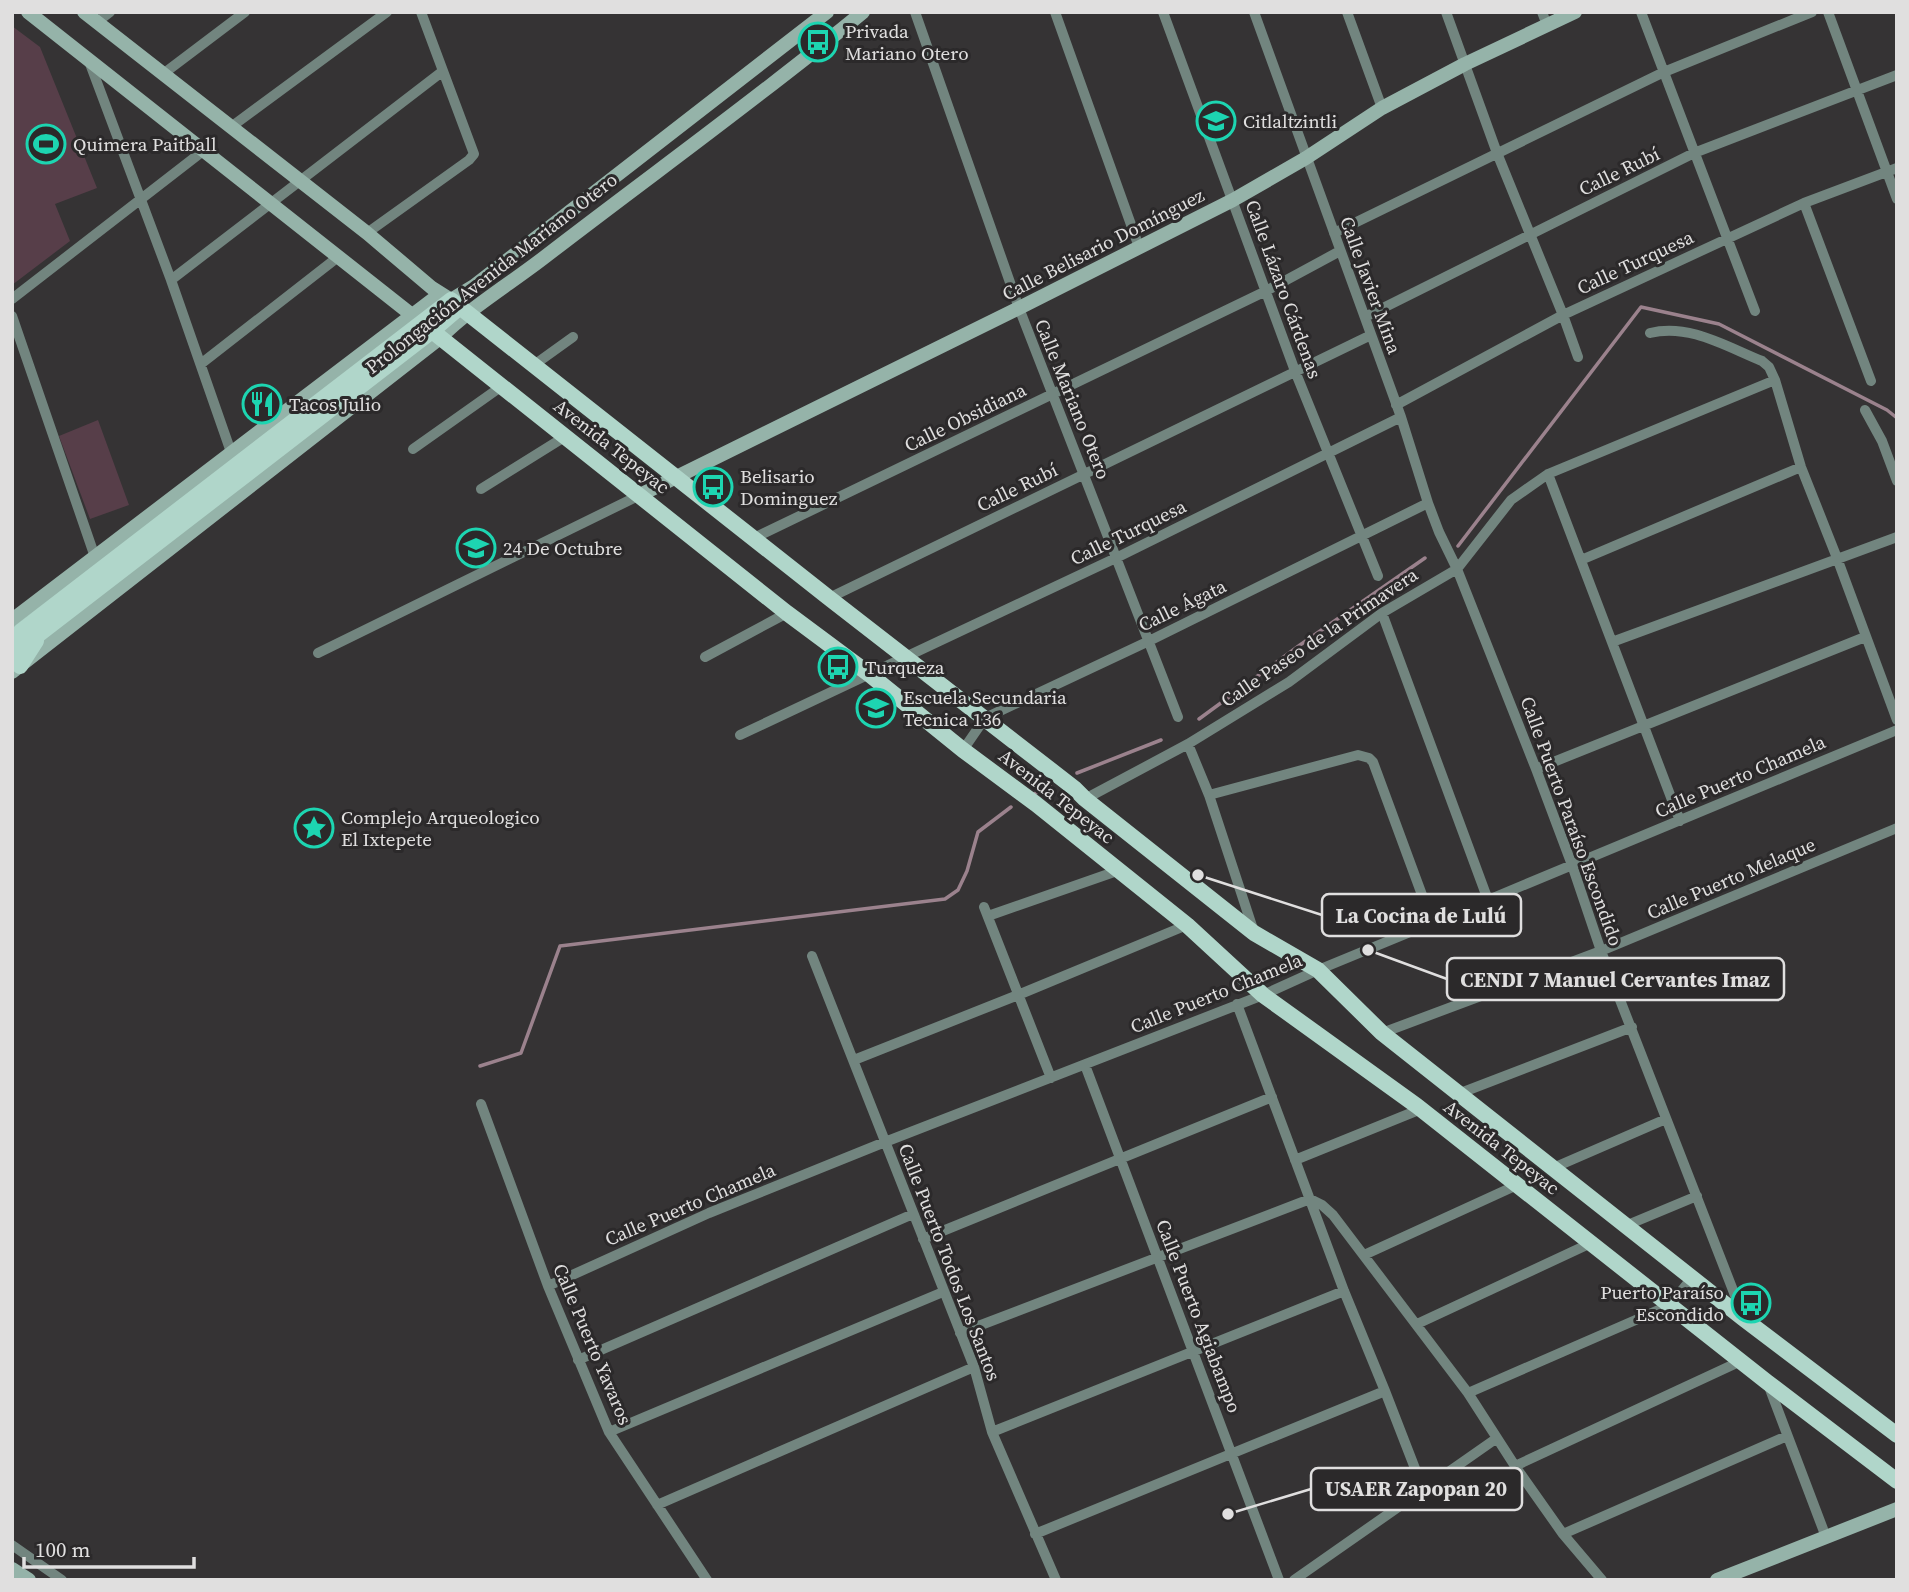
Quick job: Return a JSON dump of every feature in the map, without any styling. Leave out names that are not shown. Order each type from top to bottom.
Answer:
[{"type":"main road","name":"Prolongación Avenida Mariano Otero","points":[[12,638],[37,627],[455,303]]},
{"type":"main road","name":"Avenida Tepeyac","points":[[455,303],[1074,788],[1254,933],[1318,970],[1382,1034],[1744,1319],[1897,1435]]},
{"type":"main road","name":"Avenida Tepeyac","points":[[427,327],[963,750],[1036,804],[1187,925],[1263,996],[1421,1110],[1897,1481]]},
{"type":"main road","points":[[12,628],[37,627]]},
{"type":"main road","points":[[15,664],[37,627]]},
{"type":"street","name":"Avenida Tepeyac","points":[[28,12],[427,327]]},
{"type":"street","name":"Avenida Tepeyac","points":[[84,12],[455,303]]},
{"type":"street","points":[[97,22],[110,12]]},
{"type":"street","points":[[163,74],[245,12]]},
{"type":"street","points":[[231,127],[387,12]]},
{"type":"street","points":[[367,233],[474,154],[421,12]]},
{"type":"street","name":"Prolongación Avenida Mariano Otero","points":[[15,664],[474,286],[827,12]]},
{"type":"street","name":"Prolongación Avenida Mariano Otero","points":[[455,303],[545,257],[863,12]]},
{"type":"street","name":"Calle Mariano Otero","points":[[915,12],[1019,308],[1178,717]]},
{"type":"street","points":[[1055,12],[1139,247]]},
{"type":"street","name":"Calle Lázaro Cárdenas","points":[[1163,12],[1295,371],[1378,576]]},
{"type":"street","name":"Calle Javier Mina","points":[[1254,12],[1401,417],[1427,503],[1457,569]]},
{"type":"street","points":[[1347,12],[1382,108]]},
{"type":"street","points":[[1446,12],[1497,153],[1578,357]]},
{"type":"street","name":"Calle Belisario Domínguez","points":[[640,495],[1233,200],[1306,158],[1382,108],[1544,19],[1575,12]]},
{"type":"street","points":[[1641,12],[1755,311]]},
{"type":"street","points":[[1334,233],[1664,72],[1812,12]]},
{"type":"street","points":[[1828,12],[1857,91],[1892,170],[1897,199]]},
{"type":"street","points":[[89,60],[202,363],[231,452]]},
{"type":"street","points":[[171,280],[443,71]]},
{"type":"street","name":"Calle Rubí","points":[[1365,317],[1694,153],[1897,75]]},
{"type":"street","points":[[12,299],[203,150]]},
{"type":"street","name":"Calle Turquesa","points":[[1396,405],[1563,315],[1804,203],[1892,170]]},
{"type":"street","points":[[1804,203],[1871,382]]},
{"type":"street","name":"Calle Obsidiana","points":[[754,538],[1266,291],[1340,251]]},
{"type":"street","points":[[202,363],[338,257]]},
{"type":"street","points":[[12,316],[94,557]]},
{"type":"street","name":"Prolongación Avenida Mariano Otero","points":[[12,620],[231,452],[427,327]]},
{"type":"street","points":[[1650,333],[1663,330],[1706,337],[1762,361],[1769,367],[1801,467],[1897,720]]},
{"type":"street","name":"Calle Rubí","points":[[829,598],[1371,335]]},
{"type":"street","points":[[534,365],[573,337]]},
{"type":"street","name":"Calle Paseo de la Primavera","points":[[1085,799],[1188,744],[1289,681],[1382,613],[1457,569],[1511,500],[1548,474],[1775,380]]},
{"type":"street","points":[[413,449],[502,386]]},
{"type":"street","points":[[1865,410],[1882,441],[1897,481]]},
{"type":"street","name":"Calle Turquesa","points":[[740,735],[1118,557],[1401,417]]},
{"type":"street","points":[[481,489],[566,436]]},
{"type":"street","points":[[1581,561],[1801,467]]},
{"type":"street","points":[[1548,474],[1679,821]]},
{"type":"street","points":[[318,653],[640,495]]},
{"type":"street","name":"Calle Ágata","points":[[985,718],[1149,641],[1427,503]]},
{"type":"street","points":[[1612,642],[1897,537]]},
{"type":"street","name":"Calle Puerto Paraíso Escondido","points":[[1457,569],[1536,769],[1601,951],[1744,1319]]},
{"type":"street","points":[[705,657],[788,612]]},
{"type":"street","points":[[1382,613],[1488,900]]},
{"type":"street","points":[[1536,769],[1865,637]]},
{"type":"street","points":[[963,750],[985,718]]},
{"type":"street","name":"Calle Puerto Chamela","points":[[548,1286],[709,1213],[1263,996],[1432,922],[1897,730]]},
{"type":"street","points":[[1188,744],[1209,796],[1254,933]]},
{"type":"street","points":[[1209,796],[1358,755],[1369,758],[1373,762],[1432,922]]},
{"type":"street","name":"Calle Puerto Melaque","points":[[1382,1034],[1601,951],[1897,828]]},
{"type":"street","points":[[1051,1078],[986,911],[1117,870]]},
{"type":"street","points":[[854,1060],[1187,925]]},
{"type":"street","name":"Calle Puerto Todos Los Santos","points":[[812,956],[974,1367],[992,1432],[1056,1580]]},
{"type":"street","points":[[1237,1004],[1344,1291],[1423,1489]]},
{"type":"street","points":[[1458,1094],[1632,1027]]},
{"type":"street","name":"Calle Puerto Agiabampo","points":[[1085,1065],[1279,1580]]},
{"type":"street","points":[[923,1239],[1272,1097]]},
{"type":"street","name":"Calle Puerto Yavaros","points":[[481,1104],[548,1286],[609,1432],[707,1580]]},
{"type":"street","points":[[1295,1160],[1421,1110]]},
{"type":"street","points":[[1553,1168],[1666,1119]]},
{"type":"street","points":[[1364,1255],[1517,1185]]},
{"type":"street","points":[[1625,1226],[1697,1196]]},
{"type":"street","points":[[960,1333],[1310,1199],[1333,1215],[1417,1324],[1468,1393],[1563,1534],[1602,1580]]},
{"type":"street","points":[[578,1360],[913,1214]]},
{"type":"street","points":[[1417,1324],[1591,1243]]},
{"type":"street","points":[[1468,1393],[1670,1305],[1692,1278]]},
{"type":"street","points":[[992,1432],[1344,1291]]},
{"type":"street","points":[[609,1432],[943,1292]]},
{"type":"street","points":[[1515,1466],[1741,1361]]},
{"type":"street","points":[[657,1505],[974,1367]]},
{"type":"street","points":[[1767,1382],[1826,1537]]},
{"type":"street","points":[[1035,1534],[1385,1391]]},
{"type":"street","points":[[1563,1534],[1787,1436]]},
{"type":"street","points":[[1294,1580],[1497,1438]]},
{"type":"street","points":[[1717,1580],[1897,1509]]},
{"type":"street","points":[[12,1545],[62,1580]]},
{"type":"street","points":[[12,1569],[29,1580]]},
{"type":"shaded area","name":"Quimera Paitball","points":[[12,26],[40,47],[97,188],[55,204],[70,241],[12,285]]},
{"type":"shaded area","points":[[98,420],[129,505],[90,519],[59,436]]},
{"type":"waterway","points":[[1458,546],[1641,307],[1719,324],[1887,410],[1897,418]]},
{"type":"waterway","points":[[1199,719],[1425,558]]},
{"type":"waterway","points":[[1077,773],[1161,740]]},
{"type":"waterway","points":[[1034,794],[1050,786]]},
{"type":"waterway","points":[[480,1066],[521,1053],[560,946],[945,899],[958,890],[967,871],[978,832],[1011,807]]},
{"type":"place","name":"Privada Mariano Otero","points":[[818,42]]},
{"type":"place","name":"Citlaltzintli","points":[[1216,121]]},
{"type":"place","name":"Quimera Paitball","points":[[46,144]]},
{"type":"place","name":"Tacos Julio","points":[[262,404]]},
{"type":"place","name":"Belisario Dominguez","points":[[713,487]]},
{"type":"place","name":"24 De Octubre","points":[[476,548]]},
{"type":"place","name":"Turqueza","points":[[838,667]]},
{"type":"place","name":"Escuela Secundaria Tecnica 136","points":[[876,708]]},
{"type":"place","name":"Complejo Arqueologico El Ixtepete","points":[[314,828]]},
{"type":"place","name":"La Cocina de Lulú","points":[[1198,875]]},
{"type":"place","name":"CENDI 7 Manuel Cervantes Imaz","points":[[1368,950]]},
{"type":"place","name":"Puerto Paraíso Escondido","points":[[1751,1303]]},
{"type":"place","name":"USAER Zapopan 20","points":[[1228,1514]]}]
